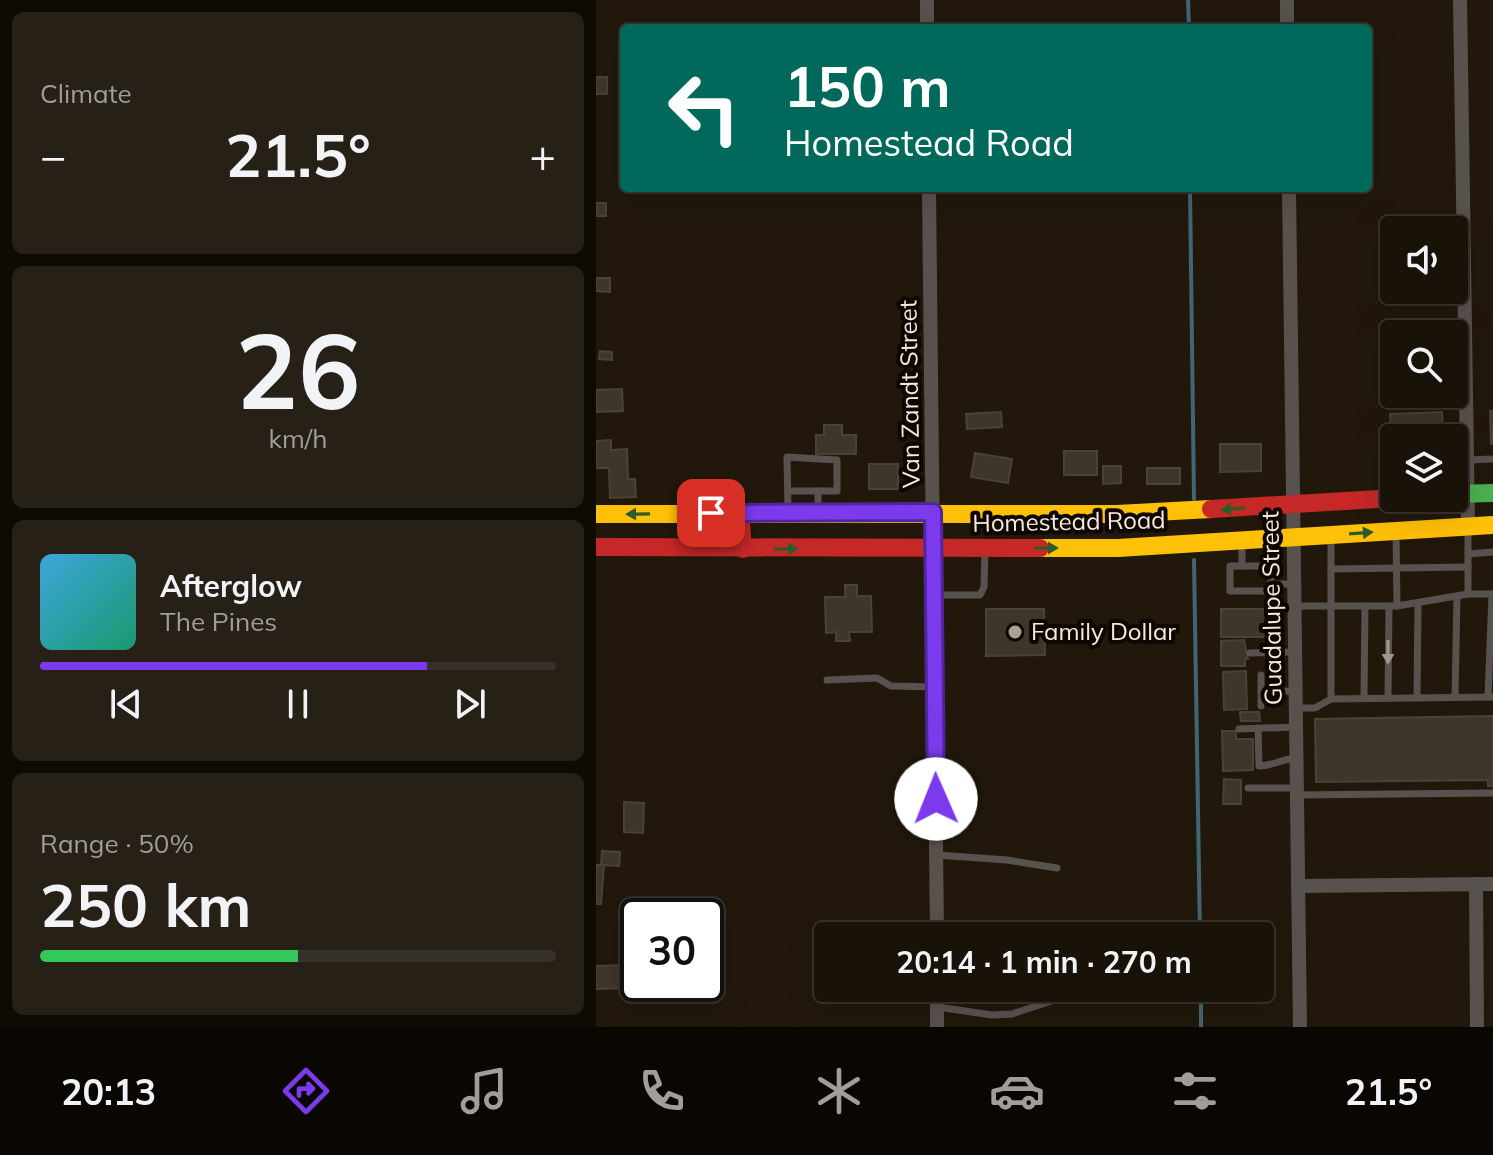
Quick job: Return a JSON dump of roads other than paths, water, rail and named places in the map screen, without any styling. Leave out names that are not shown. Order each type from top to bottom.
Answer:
[{"type":"main road","points":[[1468,494],[1493,493]]},
{"type":"main road","name":"Homestead Road","points":[[596,514],[1117,514],[1380,499]]},
{"type":"main road","points":[[740,512],[743,549]]},
{"type":"main road","points":[[1117,514],[1118,548]]},
{"type":"main road","name":"Homestead Road","points":[[596,547],[1118,548],[1493,525]]},
{"type":"street","points":[[927,0],[927,24]]},
{"type":"street","points":[[1287,0],[1287,24]]},
{"type":"street","points":[[1460,0],[1466,424]]},
{"type":"street","name":"Van Zandt Street","points":[[929,192],[937,922]]},
{"type":"street","name":"Guadalupe Street","points":[[1289,192],[1300,1027]]},
{"type":"street","points":[[1465,512],[1468,526]]},
{"type":"street","points":[[1476,884],[1477,1027]]},
{"type":"street","points":[[1298,886],[1493,884]]},
{"type":"street","points":[[937,1002],[937,1027]]},
{"type":"lane","points":[[788,491],[837,491],[837,460],[787,457],[788,512]]},
{"type":"lane","points":[[1468,460],[1493,459]]},
{"type":"lane","points":[[818,491],[818,512]]},
{"type":"lane","points":[[1468,526],[1468,594]]},
{"type":"lane","points":[[1388,698],[1396,569],[1395,530]]},
{"type":"lane","points":[[1331,535],[1331,699]]},
{"type":"lane","points":[[1242,541],[1242,566]]},
{"type":"lane","points":[[934,595],[980,595],[984,587],[985,548]]},
{"type":"lane","points":[[1468,554],[1493,552]]},
{"type":"lane","points":[[1230,566],[1242,566],[1260,566],[1271,578],[1271,591],[1230,591],[1230,566]]},
{"type":"lane","points":[[1331,569],[1468,567]]},
{"type":"lane","points":[[1271,584],[1294,584]]},
{"type":"lane","points":[[1294,606],[1393,606],[1468,594],[1492,594],[1490,697],[1331,699],[1315,708],[1296,708]]},
{"type":"lane","points":[[1455,697],[1457,596]]},
{"type":"lane","points":[[1417,698],[1418,603]]},
{"type":"lane","points":[[1364,698],[1365,606]]},
{"type":"lane","points":[[1250,653],[1295,652]]},
{"type":"lane","points":[[1261,675],[1261,706]]},
{"type":"lane","points":[[827,680],[877,678],[891,686],[935,687]]},
{"type":"lane","points":[[1261,692],[1295,691]]},
{"type":"lane","points":[[1239,729],[1296,727]]},
{"type":"lane","points":[[1258,728],[1259,766],[1296,758]]},
{"type":"lane","points":[[1248,788],[1493,793]]},
{"type":"lane","points":[[936,855],[992,858],[1057,868]]},
{"type":"lane","points":[[937,1007],[1002,1015],[1051,1002]]},
{"type":"waterway","points":[[1188,0],[1189,24]]},
{"type":"waterway","points":[[1190,192],[1194,499]]},
{"type":"waterway","points":[[1194,560],[1200,922]]},
{"type":"waterway","points":[[1201,1002],[1201,1027]]},
{"type":"place","name":"Family Dollar","points":[[1015,632]]}]
